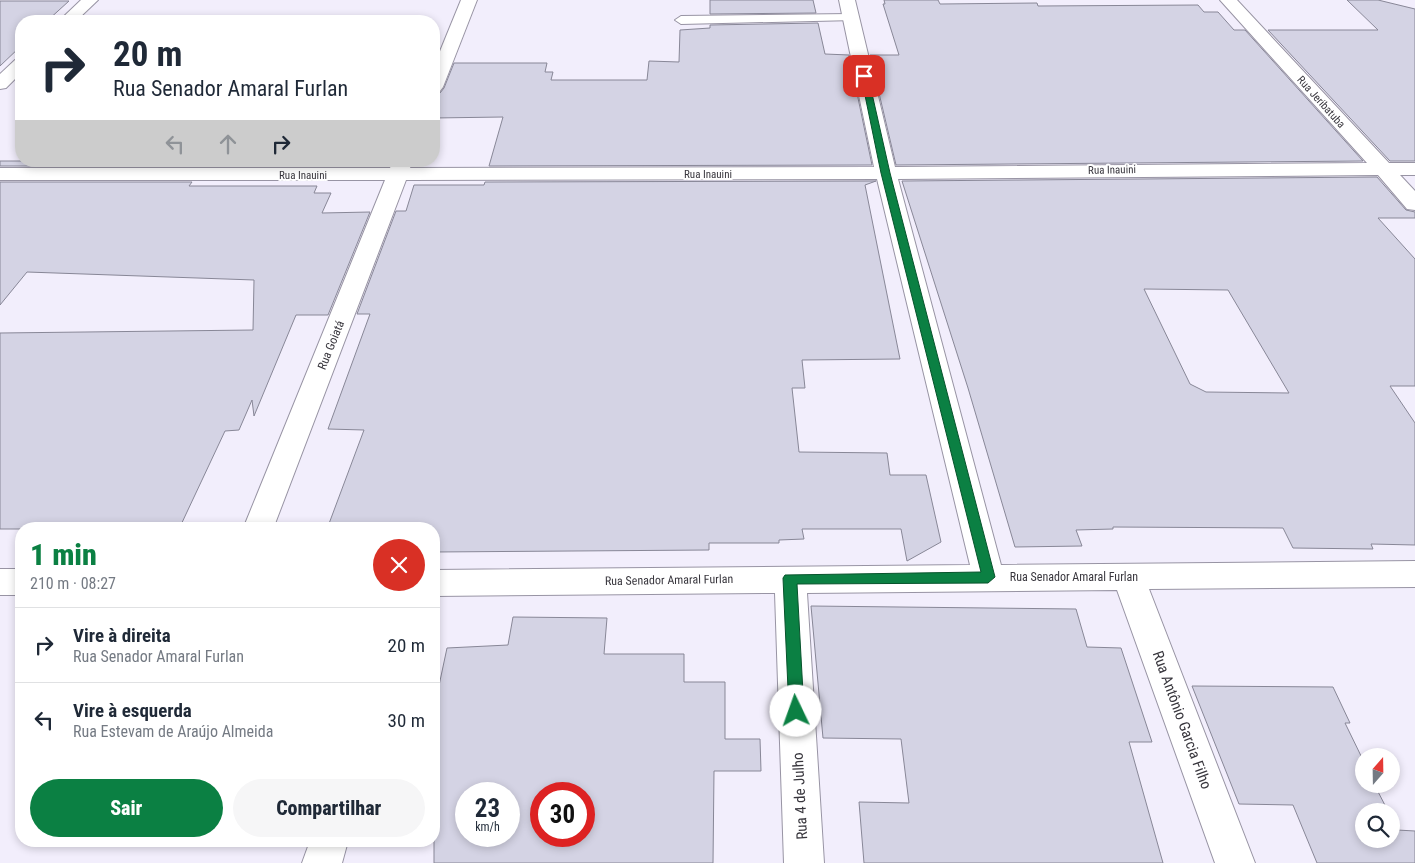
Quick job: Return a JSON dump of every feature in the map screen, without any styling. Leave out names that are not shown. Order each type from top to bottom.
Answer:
[{"type":"street","points":[[74,15],[90,0]]},
{"type":"street","points":[[440,72],[469,0]]},
{"type":"street","name":"Rua Jeribatuba","points":[[1228,0],[1415,204]]},
{"type":"street","points":[[849,9],[886,173],[988,577]]},
{"type":"street","points":[[0,84],[15,70]]},
{"type":"street","name":"Rua Inauini","points":[[0,174],[401,168],[886,173],[1415,169]]},
{"type":"street","name":"Rua Goiatá","points":[[261,522],[401,168]]},
{"type":"street","name":"Rua Senador Amaral Furlan","points":[[440,583],[790,578],[1415,574]]},
{"type":"street","name":"Rua Antônio Garcia Filho","points":[[1128,576],[1236,863]]},
{"type":"street","name":"Rua 4 de Julho","points":[[790,578],[804,863]]},
{"type":"street","points":[[0,582],[15,582]]},
{"type":"street","points":[[322,863],[326,847]]},
{"type":"lane","points":[[681,20],[849,9]]},
{"type":"building","points":[[710,0],[813,0],[816,13],[710,14]]},
{"type":"building","points":[[884,0],[938,0],[940,4],[1037,3],[1038,6],[1198,5],[1204,12],[1218,12],[1234,30],[1245,30],[1363,161],[896,165],[870,55],[899,55],[883,4],[885,4]]},
{"type":"building","points":[[1347,0],[1378,0],[1415,9],[1415,161],[1390,161],[1268,30],[1378,30]]},
{"type":"building","points":[[0,1],[69,1],[54,15],[15,15],[15,52],[0,66]]},
{"type":"building","points":[[818,23],[825,54],[849,55],[872,165],[489,166],[503,117],[440,118],[440,93],[444,88],[454,63],[547,63],[545,72],[553,72],[551,80],[647,80],[649,61],[679,62],[680,30],[710,28],[710,25]]},
{"type":"building","points":[[0,161],[15,161],[15,166],[0,166]]},
{"type":"building","points":[[1377,177],[1406,210],[1415,212],[1415,218],[1378,218],[1415,259],[1415,386],[1390,386],[1415,423],[1415,545],[1371,544],[1373,549],[1293,548],[1283,528],[1113,527],[1113,529],[1076,530],[1082,546],[1015,547],[968,388],[902,181]],"holes":[[[1144,289],[1228,290],[1289,393],[1206,392],[1190,384]]]},
{"type":"building","points":[[876,181],[865,185],[900,359],[802,360],[805,388],[792,388],[799,452],[887,453],[890,475],[926,475],[941,542],[907,561],[901,529],[802,529],[804,539],[779,540],[779,543],[709,543],[709,550],[440,552],[440,522],[330,522],[364,430],[328,429],[370,314],[357,314],[396,211],[406,211],[414,185],[484,185],[485,182]]},
{"type":"building","points":[[0,182],[192,182],[189,186],[317,186],[314,193],[331,193],[322,213],[370,212],[328,315],[296,315],[254,416],[252,400],[239,430],[225,431],[182,522],[15,522],[15,529],[0,529],[0,333],[253,330],[254,280],[27,272],[0,305]]},
{"type":"building","points":[[811,606],[1076,609],[1087,647],[1121,648],[1152,742],[1129,742],[1163,863],[864,863],[859,802],[909,803],[901,739],[823,738]]},
{"type":"building","points":[[513,617],[607,618],[604,654],[684,654],[684,682],[725,682],[725,739],[760,739],[761,771],[714,771],[713,863],[434,863],[434,847],[440,847],[440,681],[447,648],[508,645]]},
{"type":"building","points":[[1192,686],[1333,687],[1350,723],[1345,723],[1357,748],[1355,748],[1355,793],[1379,793],[1384,803],[1355,803],[1355,848],[1400,848],[1400,830],[1415,831],[1415,863],[1317,863],[1293,805],[1239,804]]},
{"type":"route","points":[[796,711],[790,578],[988,577],[886,173],[864,76]]}]
